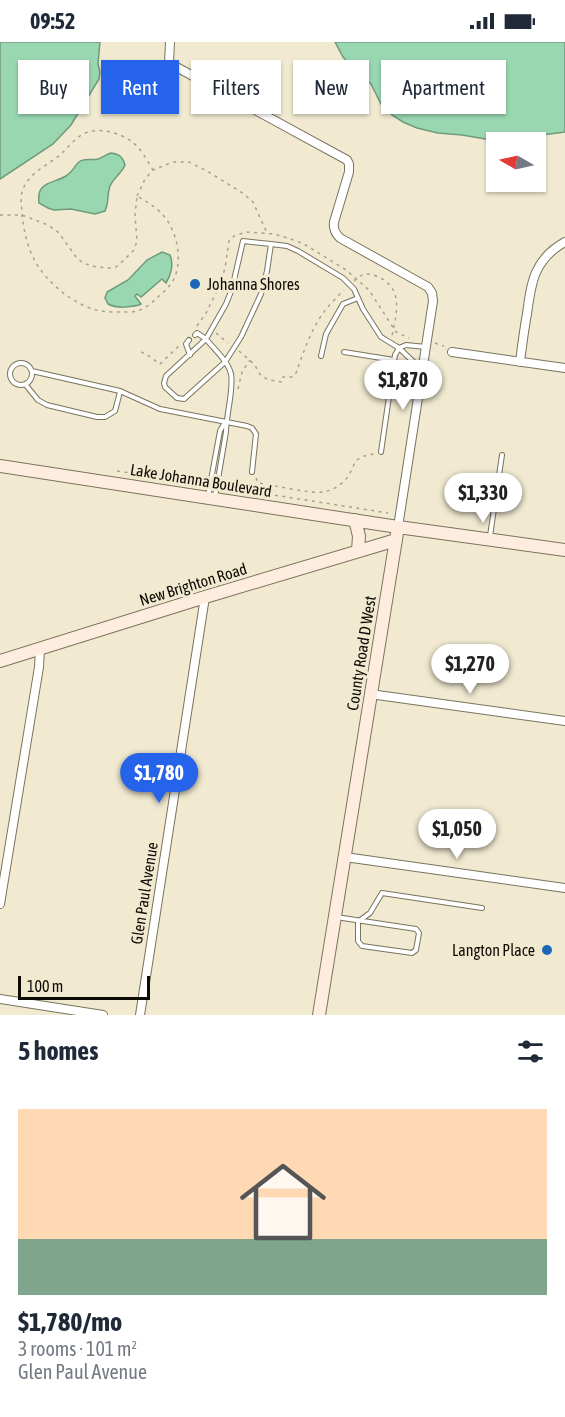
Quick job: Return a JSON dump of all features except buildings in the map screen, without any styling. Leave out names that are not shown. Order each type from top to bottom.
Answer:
[{"type":"street","name":"County Road D West","points":[[170,42],[169,63],[347,160],[349,172],[333,222],[336,235],[428,286],[434,296],[430,345],[423,370],[319,1015]]},
{"type":"street","points":[[520,362],[534,276],[545,257],[565,242]]},
{"type":"street","points":[[452,352],[565,369]]},
{"type":"street","name":"Lake Johanna Boulevard","points":[[0,465],[213,492],[355,520],[565,550]]},
{"type":"street","points":[[355,520],[359,536],[358,551]]},
{"type":"street","name":"New Brighton Road","points":[[0,661],[396,540]]},
{"type":"street","name":"Glen Paul Avenue","points":[[140,1015],[205,597]]},
{"type":"street","points":[[0,904],[39,667],[40,649]]},
{"type":"street","points":[[370,694],[565,721]]},
{"type":"street","points":[[345,857],[565,888]]},
{"type":"street","points":[[0,999],[103,1015]]},
{"type":"lane","points":[[271,244],[261,294],[252,315],[225,362],[187,397],[177,398],[165,387],[165,376],[206,339],[232,289],[243,241],[271,244],[286,246],[298,250],[343,278],[354,289],[363,309],[381,337],[399,348],[423,370]]},
{"type":"lane","points":[[321,356],[326,334],[343,304],[358,298]]},
{"type":"lane","points":[[195,335],[197,333],[206,339],[225,362],[231,379],[226,432],[213,492]]},
{"type":"lane","points":[[189,340],[186,344],[190,354]]},
{"type":"lane","points":[[381,452],[394,360],[399,348],[406,345],[430,345]]},
{"type":"lane","points":[[344,352],[394,360]]},
{"type":"lane","points":[[22,363],[32,372],[31,379],[25,384],[18,385],[13,382],[9,374],[15,364],[22,363]]},
{"type":"lane","points":[[32,372],[120,391],[160,409],[252,428],[256,434],[252,471]]},
{"type":"lane","points":[[25,384],[34,396],[47,405],[97,417],[105,417],[116,411],[120,391]]},
{"type":"lane","points":[[489,540],[502,455]]},
{"type":"lane","points":[[358,921],[370,913],[382,893],[482,908]]},
{"type":"lane","points":[[334,917],[417,929],[419,933],[416,950],[411,953],[362,946],[358,941],[358,921]]},
{"type":"path","points":[[137,196],[153,205],[170,224],[178,249],[174,279],[168,288],[144,309],[136,312],[94,309],[60,289],[36,263],[26,237],[21,198],[33,173],[60,155],[87,132],[105,131],[132,141],[153,170]]},
{"type":"path","points":[[0,215],[22,214],[54,228],[75,257],[83,263],[96,267],[116,267],[134,250],[137,241],[135,214],[137,196],[146,179],[153,170],[173,162],[186,161],[207,171],[253,202],[267,234]]},
{"type":"path","points":[[390,343],[393,328],[397,303],[395,292],[384,280],[368,273],[357,278],[327,308],[314,329],[294,377],[283,377],[282,382],[263,377],[255,365],[215,333],[195,329],[220,285],[229,241],[234,236],[246,232],[291,239],[304,244],[346,270],[357,278],[369,290],[393,328],[402,336],[416,340]]},
{"type":"path","points":[[141,352],[160,364],[180,346],[182,340]]},
{"type":"path","points":[[430,345],[448,347],[452,352]]},
{"type":"path","points":[[252,471],[257,472],[258,483],[324,492],[334,489],[347,478],[357,459],[374,454],[375,444]]},
{"type":"path","points":[[117,471],[201,484],[213,492],[388,513]]},
{"type":"shaded area","points":[[0,42],[100,42],[99,79],[89,95],[89,60],[18,60],[18,114],[78,114],[71,125],[53,144],[0,179]]},
{"type":"shaded area","points":[[335,42],[565,42],[565,132],[546,135],[546,132],[486,132],[486,139],[417,128],[391,114],[506,114],[506,60],[381,60],[381,104],[369,82],[369,60],[346,60]]},
{"type":"shaded area","points":[[111,153],[120,156],[125,165],[110,186],[105,211],[95,214],[71,209],[54,210],[39,203],[40,191],[46,184],[61,179],[81,161],[98,159]]},
{"type":"shaded area","points":[[162,252],[170,255],[172,262],[171,273],[166,283],[162,279],[141,297],[137,294],[135,296],[141,304],[139,305],[120,307],[108,304],[105,298],[107,292],[128,280],[147,260]]},
{"type":"place","name":"Johanna Shores","points":[[195,284]]},
{"type":"place","name":"Langton Place","points":[[547,950]]}]
